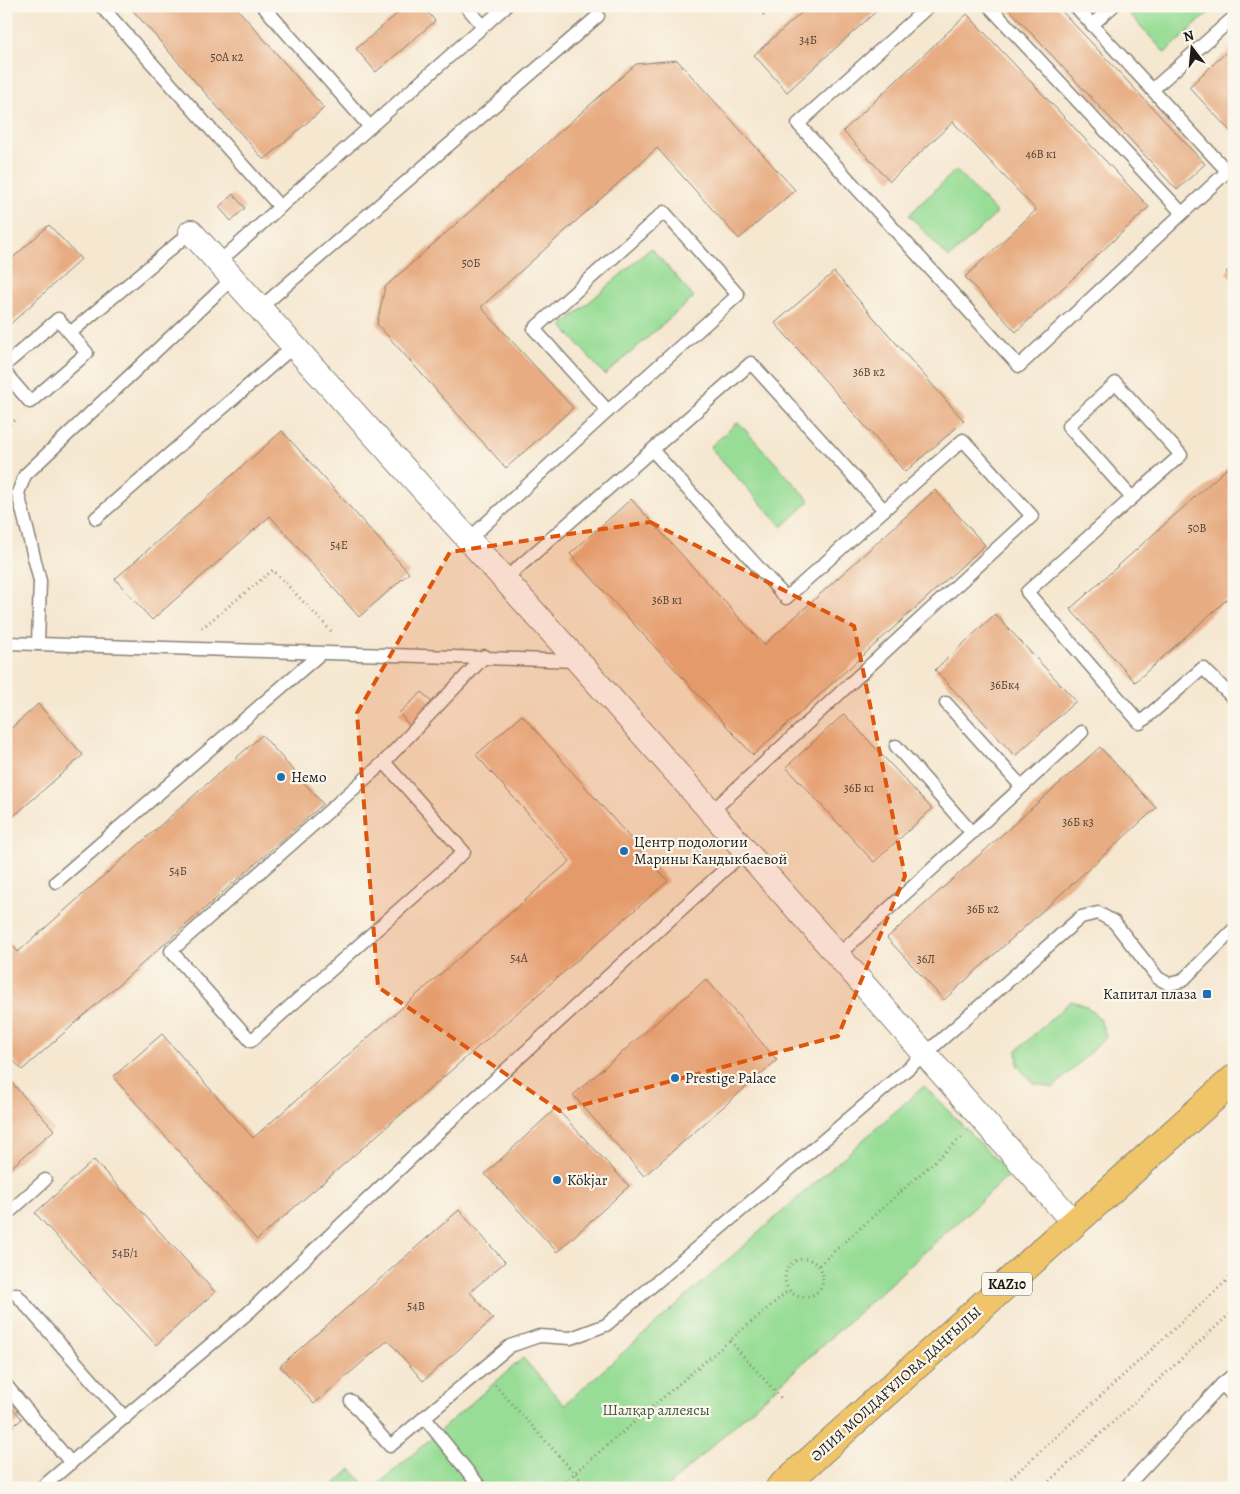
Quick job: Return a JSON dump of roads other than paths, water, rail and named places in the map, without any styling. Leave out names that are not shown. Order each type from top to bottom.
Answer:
[{"type":"main road","name":"ӘЛИЯ МОЛДАҒҰЛОВА ДАҢҒЫЛЫ","points":[[780,1488],[1234,1079]]},
{"type":"street","points":[[191,232],[578,661],[1074,1223]]},
{"type":"lane","points":[[101,6],[280,207]]},
{"type":"lane","points":[[263,6],[370,127]]},
{"type":"lane","points":[[466,6],[483,26]]},
{"type":"lane","points":[[38,644],[40,581],[18,493],[25,475],[226,270],[280,207],[506,6]]},
{"type":"lane","points":[[929,6],[798,124],[1019,366],[1230,168],[1152,90],[1075,6]]},
{"type":"lane","points":[[990,6],[1182,213]]},
{"type":"lane","points":[[1092,25],[1113,6]]},
{"type":"lane","points":[[260,308],[598,16]]},
{"type":"lane","points":[[1152,90],[1234,17]]},
{"type":"lane","points":[[468,539],[738,295],[664,212],[534,329],[608,411]]},
{"type":"lane","points":[[70,333],[191,232]]},
{"type":"lane","points":[[6,364],[58,319],[88,353],[30,402],[6,374]]},
{"type":"lane","points":[[96,518],[294,346]]},
{"type":"lane","points":[[504,579],[653,451],[751,363],[884,510]]},
{"type":"lane","points":[[1132,498],[1068,426],[1116,383],[1181,455],[1027,592],[1140,723],[1203,668],[1234,699]]},
{"type":"lane","points":[[653,451],[786,598],[963,440],[1032,516],[711,812]]},
{"type":"lane","points":[[6,643],[320,654],[486,656],[578,661]]},
{"type":"lane","points":[[56,882],[320,654]]},
{"type":"lane","points":[[384,762],[464,852],[251,1041],[171,951],[384,762],[486,656]]},
{"type":"lane","points":[[946,703],[1022,787]]},
{"type":"lane","points":[[838,955],[1082,732]]},
{"type":"lane","points":[[896,746],[972,833]]},
{"type":"lane","points":[[41,1488],[263,1300],[449,1122],[746,850]]},
{"type":"lane","points":[[351,1401],[390,1446],[510,1346],[539,1336],[571,1338],[606,1325],[925,1054],[1081,917],[1098,913],[1114,922],[1158,978],[1168,984],[1182,981],[1234,929]]},
{"type":"lane","points":[[6,1215],[45,1180]]},
{"type":"lane","points":[[16,1294],[125,1418]]},
{"type":"lane","points":[[1125,1488],[1222,1384],[1234,1374]]},
{"type":"lane","points":[[1222,1384],[1234,1397]]},
{"type":"lane","points":[[6,1385],[71,1463]]},
{"type":"lane","points":[[424,1417],[480,1488]]},
{"type":"place","name":"Немо","points":[[281,777]]},
{"type":"place","name":"Центр подологии Марины Кандыкбаевой","points":[[624,851]]},
{"type":"place","name":"Капитал плаза","points":[[1207,994]]},
{"type":"place","name":"Prestige Palace","points":[[675,1078]]},
{"type":"place","name":"Kökjar","points":[[557,1180]]},
{"type":"park label","name":"Шалқар аллеясы","points":[[656,1410]]}]
